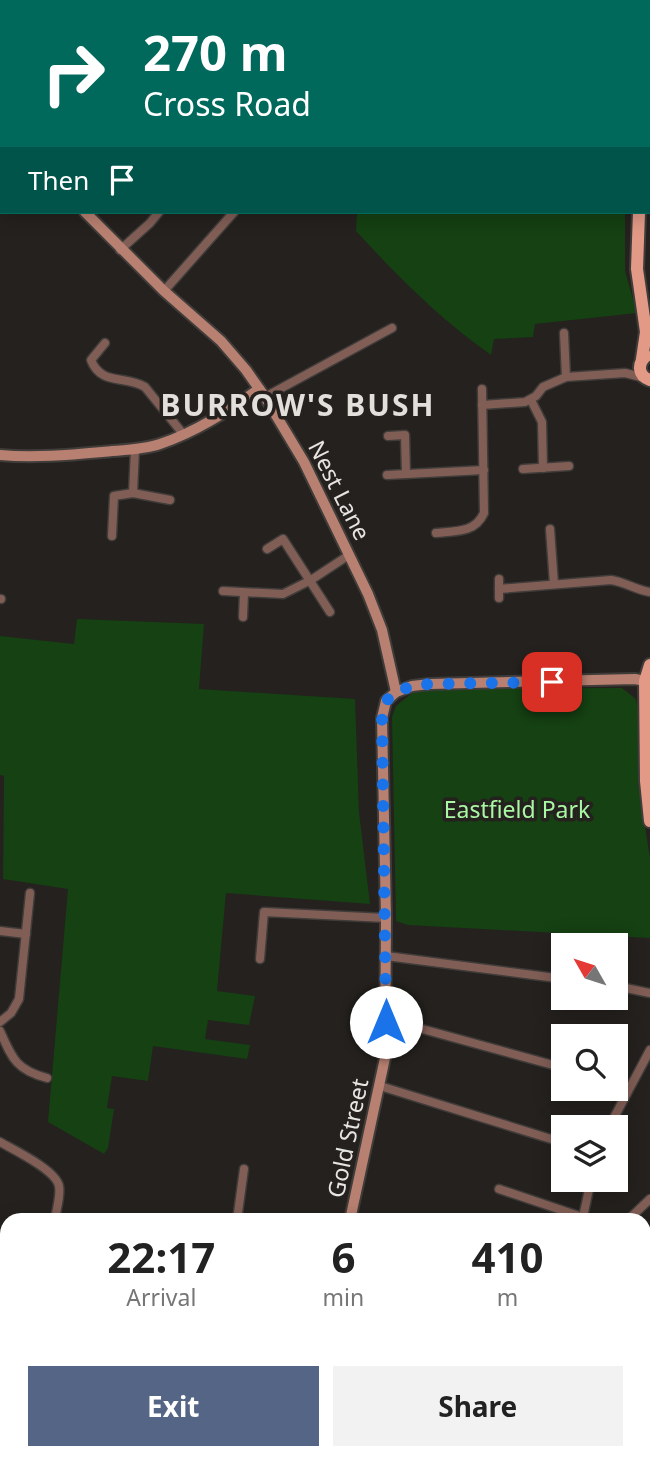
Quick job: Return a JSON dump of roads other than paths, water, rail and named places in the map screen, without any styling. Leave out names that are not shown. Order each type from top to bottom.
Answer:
[{"type":"main road","points":[[639,214],[637,269],[648,335],[640,371],[647,379],[650,392]]},
{"type":"main road","points":[[650,665],[645,681],[649,747],[646,781],[650,816]]},
{"type":"street","name":"Nest Lane","points":[[87,214],[120,250],[221,341],[262,393],[304,462],[368,594],[382,629],[396,692]]},
{"type":"street","points":[[120,250],[157,214]]},
{"type":"street","points":[[164,291],[232,214]]},
{"type":"street","points":[[0,455],[69,455],[159,444],[184,435],[393,328]]},
{"type":"street","points":[[564,333],[566,377]]},
{"type":"street","points":[[105,343],[94,355],[94,365],[104,376],[114,380],[137,382],[145,387],[184,435]]},
{"type":"street","points":[[625,373],[644,359]]},
{"type":"street","points":[[482,405],[526,402],[543,387],[566,377],[625,373],[647,379]]},
{"type":"street","points":[[436,533],[464,531],[480,522],[484,513],[482,389]]},
{"type":"street","points":[[531,400],[542,422],[543,468]]},
{"type":"street","points":[[388,436],[405,435],[406,474]]},
{"type":"street","points":[[133,493],[135,449]]},
{"type":"street","points":[[523,469],[569,466]]},
{"type":"street","points":[[387,475],[484,470]]},
{"type":"street","points":[[112,536],[114,496],[133,493],[170,500]]},
{"type":"street","points":[[550,529],[554,584]]},
{"type":"street","points":[[267,549],[283,539],[312,580],[330,612]]},
{"type":"street","points":[[223,591],[283,594],[312,580],[349,555]]},
{"type":"street","points":[[499,579],[499,594],[554,584],[611,580],[650,592]]},
{"type":"street","points":[[243,617],[244,593]]},
{"type":"street","points":[[396,692],[430,684],[635,679],[645,681]]},
{"type":"street","name":"Gold Street","points":[[352,1213],[385,1058],[386,918],[382,718],[386,701],[396,692]]},
{"type":"street","points":[[0,1022],[11,1013],[19,999],[30,893]]},
{"type":"street","points":[[260,958],[264,912],[386,918]]},
{"type":"street","points":[[0,931],[26,933]]},
{"type":"street","points":[[386,956],[551,977]]},
{"type":"street","points":[[628,988],[650,993]]},
{"type":"street","points":[[386,1022],[404,1024],[551,1064]]},
{"type":"street","points":[[0,1031],[12,1057],[28,1073],[47,1078]]},
{"type":"street","points":[[628,1093],[650,1050]]},
{"type":"street","points":[[380,1086],[551,1139]]},
{"type":"street","points":[[0,1142],[50,1172],[57,1180],[60,1188],[56,1213]]},
{"type":"street","points":[[238,1213],[244,1169]]},
{"type":"street","points":[[499,1189],[572,1213]]},
{"type":"street","points":[[588,1213],[590,1192]]},
{"type":"street","points":[[635,1213],[650,1199]]},
{"type":"district","name":"BURROW'S BUSH","points":[[298,404]]},
{"type":"park label","name":"Eastfield Park","points":[[517,809]]}]
